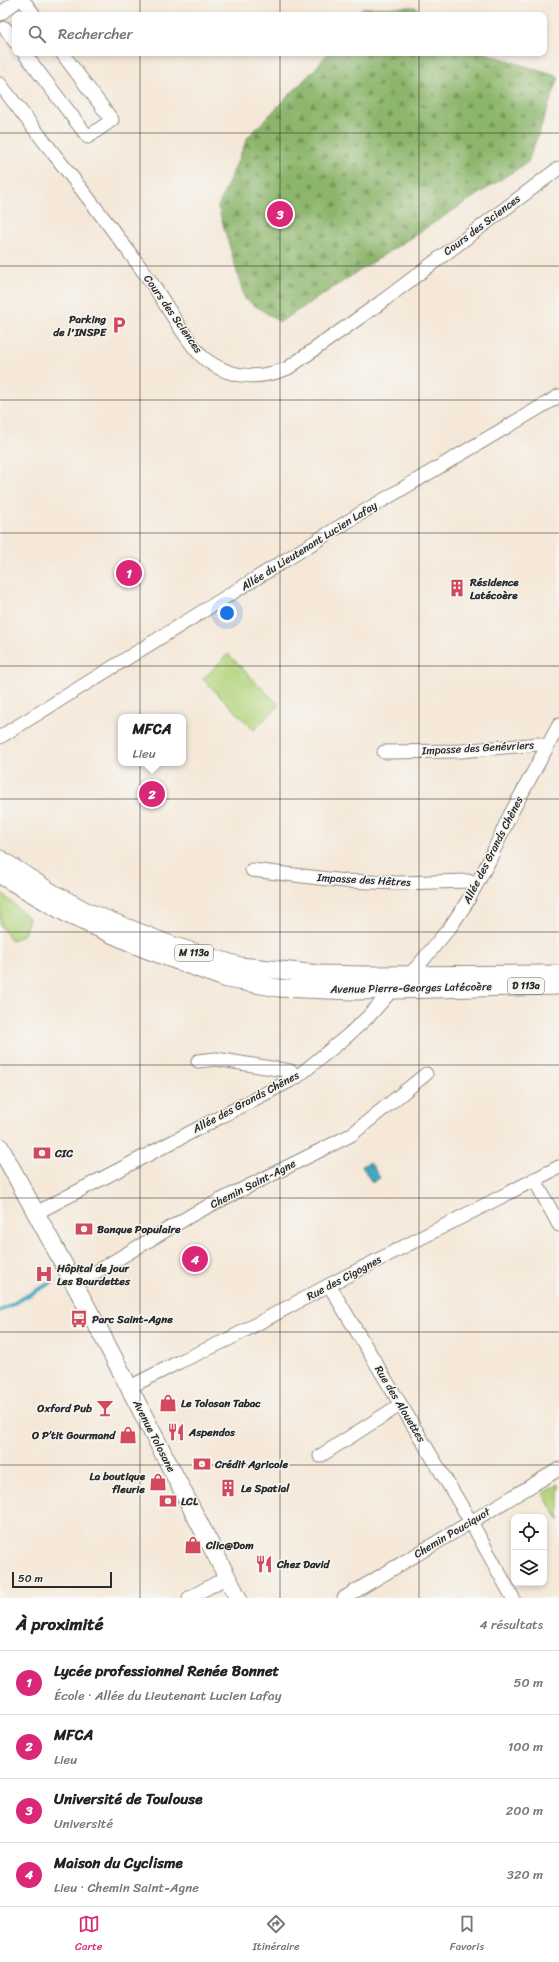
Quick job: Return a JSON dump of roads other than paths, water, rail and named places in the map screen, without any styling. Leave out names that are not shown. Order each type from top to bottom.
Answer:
[{"type":"main road","name":"Avenue Pierre-Georges Latécoère","points":[[0,859],[51,892],[88,912],[171,945],[240,966],[319,974],[408,975],[559,986]]},
{"type":"main road","name":"Avenue Pierre-Georges Latécoère","points":[[0,875],[69,915],[145,950],[227,979],[279,988],[354,991],[497,981],[559,974]]},
{"type":"main road","name":"Avenue Tolosane","points":[[0,1147],[130,1387],[238,1598]]},
{"type":"street","points":[[0,14],[18,0]]},
{"type":"street","points":[[23,0],[32,12]]},
{"type":"street","points":[[5,28],[12,38]]},
{"type":"street","points":[[26,56],[88,137],[112,120],[64,56]]},
{"type":"street","name":"Cours des Sciences","points":[[0,84],[151,282],[187,337],[204,358],[221,369],[237,375],[255,376],[271,374],[288,368],[380,303],[559,168]]},
{"type":"street","name":"Allée du Lieutenant Lucien Lafay","points":[[0,737],[363,512],[559,396]]},
{"type":"street","name":"Allée des Grands Chênes","points":[[36,1213],[297,1077],[346,1037],[418,966],[451,926],[489,862],[510,815],[559,725]]},
{"type":"street","name":"Impasse des Genévriers","points":[[384,752],[461,751],[538,744],[547,747]]},
{"type":"street","name":"Impasse des Hêtres","points":[[252,870],[345,881],[468,881],[476,885]]},
{"type":"street","points":[[198,1061],[216,1059],[290,1071],[297,1077]]},
{"type":"street","name":"Chemin Saint-Agne","points":[[72,1280],[195,1213],[351,1135],[426,1074]]},
{"type":"street","name":"Rue des Cigognes","points":[[130,1387],[229,1339],[329,1285],[559,1167]]},
{"type":"street","points":[[534,1179],[559,1225]]},
{"type":"street","name":"Rue des Alouettes","points":[[329,1285],[471,1522],[513,1598]]},
{"type":"street","points":[[320,1456],[400,1405]]},
{"type":"street","name":"Chemin Pouciquot","points":[[344,1598],[559,1469]]},
{"type":"street","points":[[189,1598],[227,1577]]},
{"type":"water","points":[[370,1162],[380,1178],[372,1183],[362,1166]]},
{"type":"waterway","points":[[0,1311],[54,1281]]},
{"type":"place","name":"Université de Toulouse","points":[[280,214]]},
{"type":"place","name":"Parking de l'INSPE","points":[[119,325]]},
{"type":"place","name":"Lycée professionnel Renée Bonnet","points":[[129,573]]},
{"type":"place","name":"Résidence Latécoère","points":[[457,588]]},
{"type":"place","name":"MFCA","points":[[152,794]]},
{"type":"place","name":"CIC","points":[[42,1153]]},
{"type":"place","name":"Banque Populaire","points":[[84,1229]]},
{"type":"place","name":"Maison du Cyclisme","points":[[195,1259]]},
{"type":"place","name":"Hôpital de jour Les Bourdettes","points":[[44,1274]]},
{"type":"place","name":"Parc Saint-Agne","points":[[79,1319]]},
{"type":"place","name":"Le Tolosan Tabac","points":[[168,1403]]},
{"type":"place","name":"Oxford Pub","points":[[105,1408]]},
{"type":"place","name":"Aspendos","points":[[176,1432]]},
{"type":"place","name":"O P’tit Gourmand","points":[[128,1435]]},
{"type":"place","name":"Crédit Agricole","points":[[202,1464]]},
{"type":"place","name":"La boutique fleurie","points":[[158,1482]]},
{"type":"place","name":"Le Spatial","points":[[228,1488]]},
{"type":"place","name":"LCL","points":[[168,1501]]},
{"type":"place","name":"Clic@Dom","points":[[193,1545]]},
{"type":"place","name":"Chez David","points":[[264,1564]]}]
